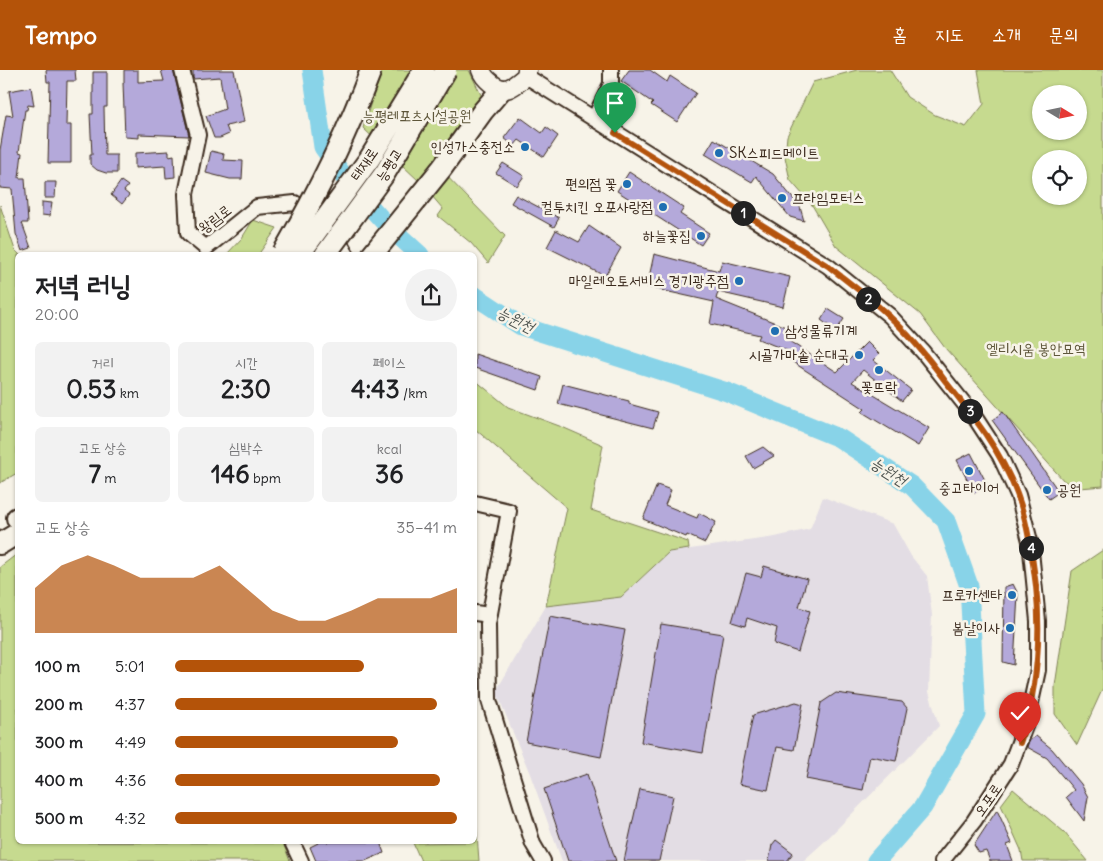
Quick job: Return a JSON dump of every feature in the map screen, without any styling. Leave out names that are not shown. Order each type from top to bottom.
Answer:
[{"type":"highway","points":[[289,252],[344,136],[371,70]]},
{"type":"highway","name":"태재로","points":[[290,252],[370,158],[424,70]]},
{"type":"highway","name":"능평교","points":[[327,252],[385,173],[446,70]]},
{"type":"highway","points":[[374,252],[442,168],[483,110],[501,90]]},
{"type":"highway","points":[[0,544],[14,523]]},
{"type":"main road","points":[[481,70],[483,77],[501,90]]},
{"type":"main road","name":"오포로","points":[[501,90],[517,84],[526,73]]},
{"type":"street","name":"왕림로","points":[[182,70],[198,135],[186,194],[188,233],[206,248],[257,208],[295,204],[333,232],[345,252]]},
{"type":"street","points":[[594,119],[611,84],[611,70]]},
{"type":"street","name":"오포로","points":[[526,73],[594,119],[828,266],[890,316],[923,352],[974,416],[1000,456],[1018,495],[1030,541],[1037,596],[1038,670],[1027,722],[1011,764],[974,821],[942,861]]},
{"type":"street","points":[[477,503],[509,510],[488,624],[489,700],[533,844],[543,861]]},
{"type":"street","points":[[477,613],[490,616]]},
{"type":"street","points":[[293,844],[301,861]]},
{"type":"shaded area","points":[[823,497],[893,524],[911,556],[927,576],[932,615],[929,692],[939,726],[803,861],[562,861],[530,774],[496,691],[546,606],[621,597],[669,552],[775,537],[810,529]]},
{"type":"green space","name":"능평레포츠시설공원","points":[[381,70],[469,70],[484,101],[436,165],[505,236],[488,263],[471,243],[438,216],[443,209],[420,182],[363,128]]},
{"type":"green space","name":"엘리시움 봉안묘역","points":[[857,70],[890,70],[907,97],[935,115],[966,127],[984,104],[978,70],[1103,70],[1103,486],[1080,488],[1064,481],[945,348],[920,314],[836,246],[812,205],[790,180],[785,157],[787,136],[813,82]]},
{"type":"green space","points":[[0,205],[17,252],[15,252],[15,474],[0,483]]},
{"type":"green space","points":[[253,220],[277,228],[260,252],[229,252],[242,238]]},
{"type":"green space","points":[[477,382],[508,407],[603,445],[591,510],[688,542],[689,549],[669,552],[621,597],[546,606],[567,508],[477,431]]},
{"type":"green space","points":[[1103,550],[1103,688],[1077,745],[1055,714],[1055,686],[1072,571]]},
{"type":"green space","points":[[15,556],[15,844],[283,844],[290,861],[0,861],[0,567]]},
{"type":"green space","points":[[1013,789],[1064,832],[1088,861],[1023,861],[1021,850],[1001,805]]},
{"type":"green space","points":[[477,834],[479,861],[421,861],[413,844],[477,844]]},
{"type":"building","points":[[46,70],[75,70],[76,81],[67,81],[66,125],[71,125],[71,163],[48,163],[50,82],[47,82]]},
{"type":"building","points":[[124,70],[138,70],[138,82],[164,81],[161,70],[173,70],[189,136],[139,134],[139,138],[125,137]]},
{"type":"building","points":[[193,70],[234,70],[244,122],[226,126],[229,134],[220,138],[214,138],[206,116],[225,109],[220,77],[193,79]]},
{"type":"building","points":[[629,70],[650,70],[667,82],[670,76],[696,93],[677,122],[651,105],[653,103],[621,81]]},
{"type":"building","points":[[93,72],[107,72],[107,107],[104,107],[105,155],[117,155],[117,173],[106,173],[97,170],[90,164],[90,155],[92,155],[90,114],[93,114]]},
{"type":"building","points":[[31,87],[34,106],[28,105],[27,110],[25,110],[19,152],[22,153],[19,178],[25,178],[28,223],[22,223],[31,248],[22,251],[16,234],[12,189],[0,188],[0,150],[6,115],[13,116],[9,91]]},
{"type":"building","points":[[520,117],[542,133],[546,127],[558,136],[544,157],[519,140],[514,146],[504,138]]},
{"type":"building","points":[[714,139],[773,174],[800,207],[804,221],[790,217],[756,176],[752,182],[705,154]]},
{"type":"building","points":[[169,151],[169,156],[174,155],[175,177],[166,178],[165,166],[135,168],[135,153]]},
{"type":"building","points":[[211,151],[224,154],[223,160],[243,161],[242,179],[230,179],[206,173]]},
{"type":"building","points":[[503,163],[524,176],[517,186],[496,173]]},
{"type":"building","points":[[629,172],[684,208],[680,214],[709,233],[701,245],[617,191]]},
{"type":"building","points":[[121,181],[128,186],[124,191],[129,195],[122,204],[111,195]]},
{"type":"building","points":[[45,182],[56,182],[55,198],[45,198]]},
{"type":"building","points":[[516,195],[559,218],[554,227],[511,203]]},
{"type":"building","points":[[42,202],[52,203],[50,216],[42,215]]},
{"type":"building","points":[[589,226],[621,248],[605,276],[547,247],[556,230],[579,242]]},
{"type":"building","points":[[654,254],[719,271],[722,261],[790,277],[783,307],[718,292],[716,299],[793,330],[789,341],[837,372],[867,342],[879,354],[873,360],[911,390],[902,401],[863,370],[852,382],[929,428],[918,446],[862,412],[865,409],[785,357],[788,351],[758,339],[760,335],[710,324],[714,302],[647,287]]},
{"type":"building","points":[[828,309],[844,319],[836,331],[821,320]]},
{"type":"building","points":[[477,355],[542,377],[538,390],[477,369]]},
{"type":"building","points":[[563,384],[629,401],[629,404],[658,412],[653,428],[558,404]]},
{"type":"building","points":[[1003,412],[1059,492],[1049,499],[992,420]]},
{"type":"building","points":[[763,447],[774,456],[753,468],[746,456]]},
{"type":"building","points":[[971,453],[988,486],[974,493],[957,460]]},
{"type":"building","points":[[657,485],[671,490],[665,505],[697,518],[699,513],[716,522],[705,543],[643,519]]},
{"type":"building","points":[[764,566],[807,579],[799,607],[810,611],[798,652],[774,644],[777,628],[747,618],[745,626],[732,622],[746,573],[761,577]]},
{"type":"building","points":[[1013,584],[1018,594],[1014,665],[1003,662],[1004,587]]},
{"type":"building","points":[[550,616],[625,630],[601,757],[526,742]]},
{"type":"building","points":[[661,624],[723,634],[703,753],[641,742]]},
{"type":"building","points":[[836,693],[902,702],[907,708],[896,761],[870,756],[863,790],[806,779],[821,703]]},
{"type":"building","points":[[796,702],[803,704],[794,750],[777,747],[768,790],[739,784],[753,715]]},
{"type":"building","points":[[1036,736],[1052,749],[1081,784],[1088,797],[1084,821],[1066,797],[1074,790],[1047,758],[1027,747],[1029,741]]},
{"type":"building","points":[[587,774],[616,861],[568,861],[544,789]]},
{"type":"building","points":[[640,789],[673,796],[659,861],[624,861]]},
{"type":"building","points":[[997,810],[1012,843],[1007,845],[1013,861],[990,861],[986,851],[979,853],[974,845]]},
{"type":"building","points":[[776,840],[793,853],[787,861],[769,861],[772,845]]},
{"type":"building","points":[[316,844],[381,844],[384,853],[365,861],[316,861],[310,847]]},
{"type":"waterway","name":"능원천","points":[[312,70],[323,147],[347,181],[385,223],[417,252]]},
{"type":"waterway","name":"능원천","points":[[477,297],[521,326],[727,392],[839,438],[912,486],[946,521],[969,586],[976,714],[923,807],[876,861]]},
{"type":"place","name":"인성가스충전소","points":[[525,147]]},
{"type":"place","name":"SK스피드메이트","points":[[719,153]]},
{"type":"place","name":"편의점 꽃","points":[[627,184]]},
{"type":"place","name":"프라임모터스","points":[[782,198]]},
{"type":"place","name":"컬투치킨 오포사랑점","points":[[663,207]]},
{"type":"place","name":"하늘꽃집","points":[[701,236]]},
{"type":"place","name":"마일레오토서비스 경기광주점","points":[[739,281]]},
{"type":"place","name":"삼성물류기계","points":[[775,331]]},
{"type":"place","name":"시골가마솥 순대국","points":[[859,355]]},
{"type":"place","name":"꽃뜨락","points":[[879,370]]},
{"type":"place","name":"중고타이어","points":[[969,471]]},
{"type":"place","name":"공원","points":[[1047,490]]},
{"type":"place","name":"프로카센타","points":[[1012,595]]},
{"type":"place","name":"봄날이사","points":[[1010,628]]},
{"type":"route","points":[[615,133],[828,266],[890,316],[923,352],[988,436],[1000,456],[1018,495],[1030,541],[1037,596],[1038,670],[1027,722],[1020,743]]}]
